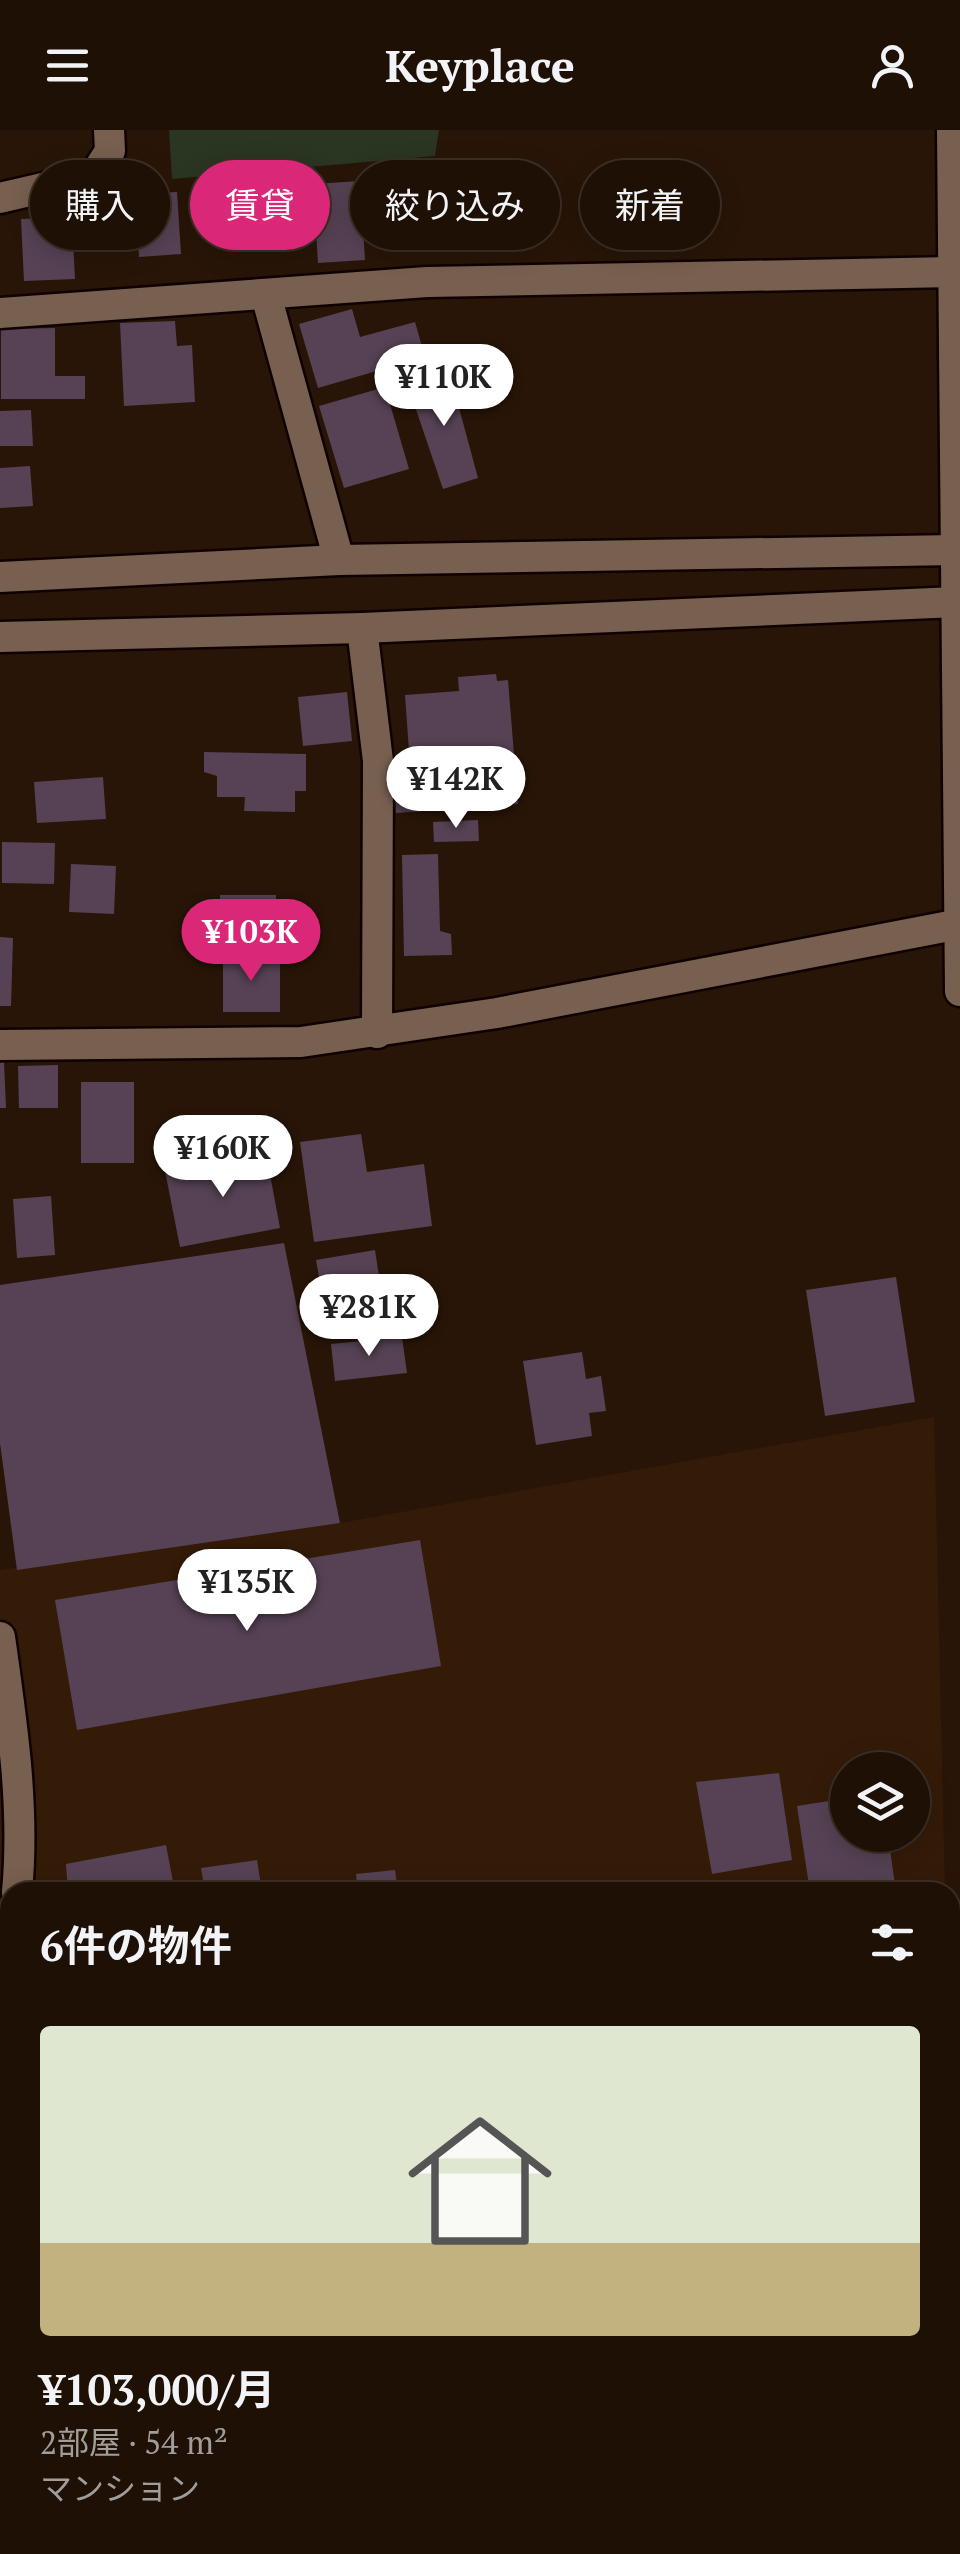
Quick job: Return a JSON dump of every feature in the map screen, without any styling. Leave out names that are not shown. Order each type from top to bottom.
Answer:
[{"type":"street","points":[[0,198],[94,176],[110,151],[109,130]]},
{"type":"street","points":[[952,130],[960,991]]},
{"type":"street","points":[[0,313],[427,282],[954,272]]},
{"type":"street","points":[[266,295],[339,560]]},
{"type":"street","points":[[0,577],[339,560],[956,550]]},
{"type":"street","points":[[0,637],[362,628],[956,602]]},
{"type":"street","points":[[362,628],[378,761],[376,1032]]},
{"type":"street","points":[[0,1045],[264,1045],[376,1032],[498,1013],[959,924]]},
{"type":"street","points":[[0,1637],[22,1840],[17,1882]]},
{"type":"shaded area","points":[[934,1417],[945,1882],[0,1882],[0,1570],[340,1523]]},
{"type":"green space","points":[[169,130],[439,130],[435,156],[350,160],[350,163],[330,165],[330,160],[190,160],[190,177],[172,179]]},
{"type":"building","points":[[350,182],[350,250],[364,250],[365,260],[318,263],[317,250],[330,250],[330,183]]},
{"type":"building","points":[[170,192],[177,192],[181,254],[139,257],[139,250],[170,250]]},
{"type":"building","points":[[21,219],[30,219],[30,250],[74,250],[75,279],[24,281]]},
{"type":"building","points":[[352,309],[360,337],[415,322],[425,357],[318,388],[299,324]]},
{"type":"building","points":[[175,321],[177,346],[192,345],[195,402],[124,406],[120,323]]},
{"type":"building","points":[[55,328],[55,376],[85,376],[85,399],[1,399],[1,329]]},
{"type":"building","points":[[449,371],[478,478],[443,489],[408,386]]},
{"type":"building","points":[[385,387],[409,469],[344,488],[319,406]]},
{"type":"building","points":[[31,410],[33,446],[0,446],[0,411]]},
{"type":"building","points":[[30,466],[33,506],[0,508],[0,468]]},
{"type":"building","points":[[496,674],[497,681],[508,680],[518,804],[396,813],[394,780],[411,779],[405,695],[459,691],[458,677]]},
{"type":"building","points":[[347,692],[352,741],[303,746],[298,697]]},
{"type":"building","points":[[204,752],[306,754],[306,791],[295,791],[295,812],[244,811],[245,797],[217,797],[217,776],[204,772]]},
{"type":"building","points":[[103,777],[106,819],[37,823],[34,782]]},
{"type":"building","points":[[478,820],[479,841],[434,842],[433,822]]},
{"type":"building","points":[[2,842],[55,843],[54,884],[2,883]]},
{"type":"building","points":[[438,854],[440,931],[451,934],[452,955],[404,956],[402,855]]},
{"type":"building","points":[[71,864],[116,866],[114,914],[69,912]]},
{"type":"building","points":[[220,895],[276,895],[276,951],[219,950]]},
{"type":"building","points":[[0,937],[13,938],[11,1006],[0,1006]]},
{"type":"building","points":[[223,956],[280,957],[280,1012],[223,1012]]},
{"type":"building","points":[[4,1062],[6,1108],[0,1108],[0,1063]]},
{"type":"building","points":[[58,1065],[58,1108],[19,1108],[18,1066]]},
{"type":"building","points":[[81,1082],[134,1082],[134,1163],[81,1163]]},
{"type":"building","points":[[361,1134],[367,1172],[424,1164],[432,1226],[314,1242],[300,1142]]},
{"type":"building","points":[[266,1153],[280,1228],[180,1247],[165,1171]]},
{"type":"building","points":[[51,1196],[55,1255],[17,1258],[13,1199]]},
{"type":"building","points":[[284,1243],[340,1523],[17,1570],[0,1443],[0,1285]]},
{"type":"building","points":[[375,1250],[380,1283],[364,1286],[369,1317],[327,1323],[316,1260]]},
{"type":"building","points":[[896,1277],[915,1402],[825,1416],[806,1290]]},
{"type":"building","points":[[402,1337],[407,1373],[335,1381],[331,1344]]},
{"type":"building","points":[[582,1352],[586,1379],[601,1376],[606,1411],[589,1413],[592,1436],[536,1445],[523,1361]]},
{"type":"building","points":[[420,1540],[441,1666],[77,1730],[55,1600]]},
{"type":"building","points":[[779,1773],[792,1860],[712,1874],[696,1782]]},
{"type":"building","points":[[830,1801],[830,1852],[890,1852],[895,1882],[808,1882],[797,1806]]},
{"type":"building","points":[[166,1845],[173,1882],[67,1882],[66,1864]]},
{"type":"building","points":[[257,1860],[260,1882],[203,1882],[201,1868]]},
{"type":"building","points":[[395,1870],[397,1882],[357,1882],[356,1874]]}]
